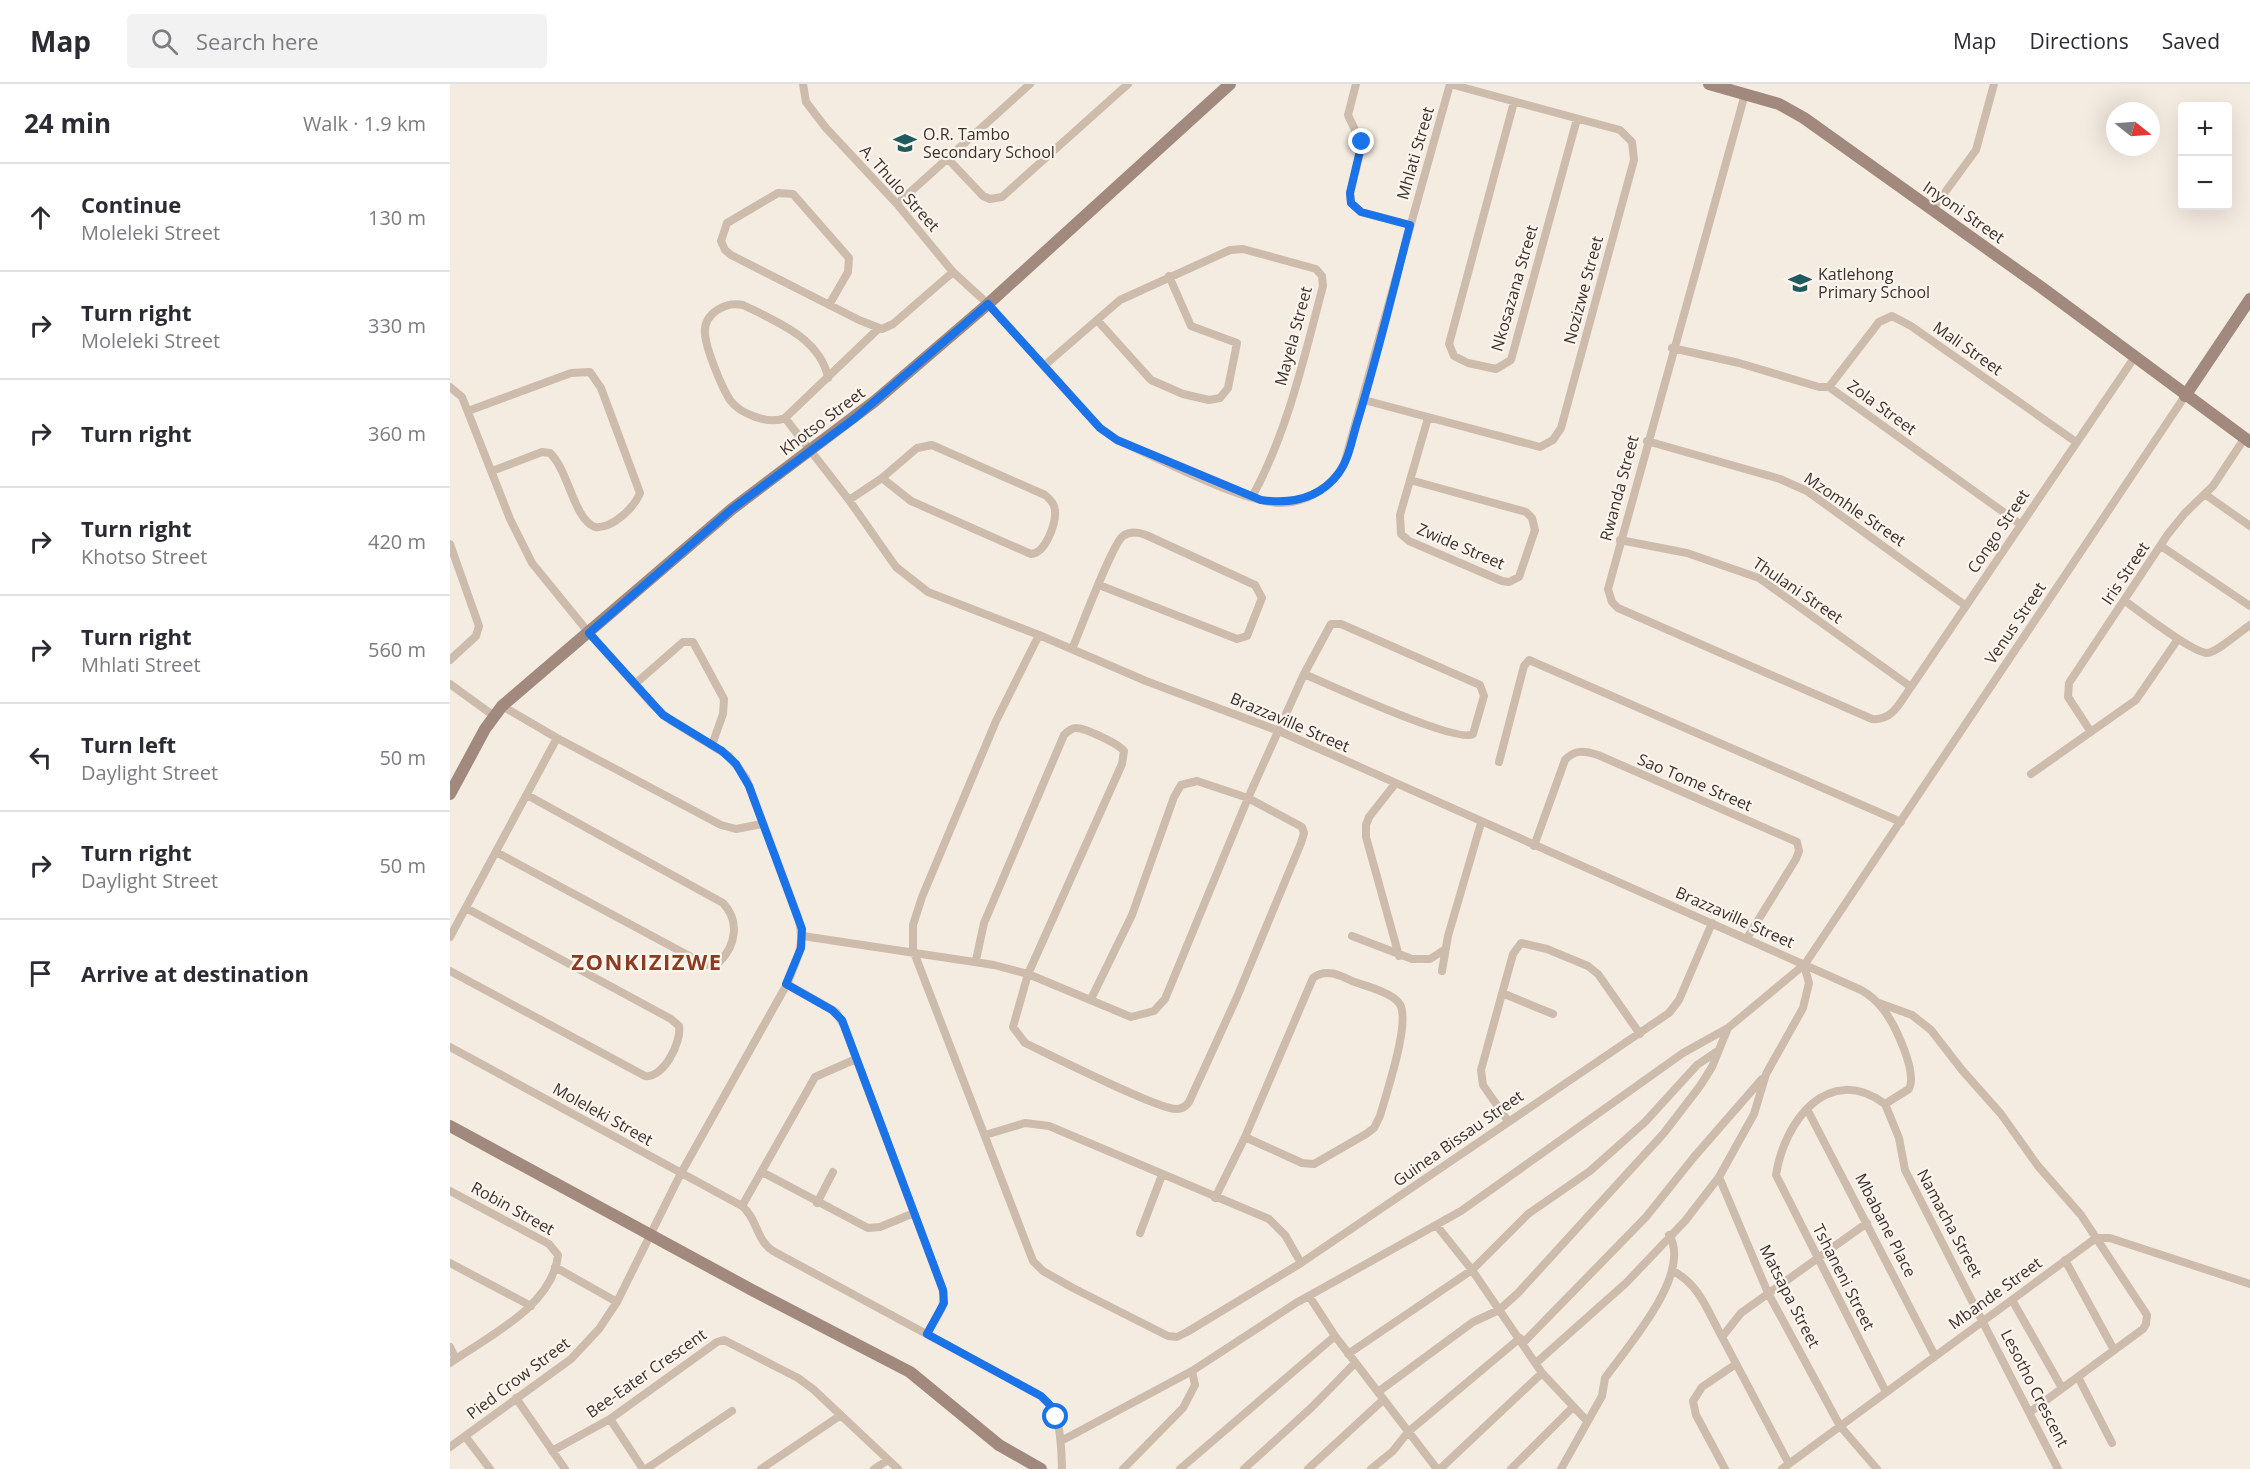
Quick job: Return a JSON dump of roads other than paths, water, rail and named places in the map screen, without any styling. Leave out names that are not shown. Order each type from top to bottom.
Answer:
[{"type":"street","name":"A. Thulo Street","points":[[802,84],[806,102],[819,120],[897,204],[953,272],[988,304]]},
{"type":"street","points":[[897,204],[1030,84]]},
{"type":"street","points":[[948,159],[982,196],[990,199],[1002,197],[1128,84]]},
{"type":"street","name":"Khotso Street","points":[[450,794],[494,716],[502,706],[732,509],[855,418],[988,304],[1230,84]]},
{"type":"street","points":[[1356,84],[1348,115],[1362,145],[1350,193],[1351,203],[1361,212],[1410,225]]},
{"type":"street","name":"Mhlati Street","points":[[988,304],[1107,434],[1252,497],[1282,503],[1302,499],[1331,482],[1344,464],[1364,400],[1450,84]]},
{"type":"street","name":"Nozizwe Street","points":[[1364,400],[1540,447],[1558,434],[1635,151],[1628,136],[1620,130],[1450,84]]},
{"type":"street","name":"Inyoni Street","points":[[1709,84],[1779,104],[1804,118],[2045,290],[2247,440]]},
{"type":"street","points":[[1932,210],[1976,150],[1994,84]]},
{"type":"street","name":"Rwanda Street","points":[[1744,93],[1672,348],[1608,589],[1612,602],[1618,608],[1872,718],[1886,718]]},
{"type":"street","name":"Nkosazana Street","points":[[1514,102],[1449,344],[1454,356],[1468,363],[1496,369],[1511,360],[1577,119]]},
{"type":"street","points":[[829,305],[848,272],[849,258],[793,194],[778,193],[732,218],[724,226],[721,241],[724,250],[730,255],[829,305],[878,328],[885,329],[893,324],[953,272]]},
{"type":"street","name":"Mayela Street","points":[[1045,365],[1120,300],[1230,250],[1244,249],[1310,266],[1322,276],[1323,286],[1284,429],[1252,497]]},
{"type":"street","points":[[1097,320],[1155,382],[1183,394],[1215,400],[1228,388],[1237,343],[1191,326],[1169,276]]},
{"type":"street","name":"Venus Street","points":[[1728,1028],[1804,965],[2250,299]]},
{"type":"street","points":[[828,378],[823,359],[810,344],[739,304],[730,303],[713,314],[706,323],[705,334],[730,400],[754,416],[777,421],[785,418],[828,378],[878,328]]},
{"type":"street","name":"Mali Street","points":[[1829,387],[1879,322],[1892,316],[1911,326],[2076,442]]},
{"type":"street","name":"Zola Street","points":[[1672,348],[1739,363],[1819,387],[1829,387],[2020,524]]},
{"type":"street","name":"Congo Street","points":[[1886,718],[1891,715],[1911,687],[2134,358]]},
{"type":"street","points":[[468,411],[571,373],[590,372],[601,388],[640,493],[631,507],[607,526],[595,527],[583,518],[567,479],[550,453],[542,452],[492,471]]},
{"type":"street","points":[[450,387],[460,394],[468,411],[529,558],[589,633],[663,715],[729,756],[746,778],[803,936],[976,960],[1028,974],[1131,1017],[1154,1011],[1165,999],[1248,798],[1304,674],[1326,629],[1336,623],[1480,686],[1484,696],[1473,734],[1464,737],[1423,724],[1304,674]]},
{"type":"street","name":"Brazzaville Street","points":[[785,418],[849,500],[890,559],[916,584],[945,600],[1039,635],[1146,681],[1279,731],[1481,823],[1747,938],[1861,990],[1877,1002]]},
{"type":"street","name":"Zwide Street","points":[[1410,480],[1526,512],[1535,530],[1519,577],[1509,582],[1502,581],[1403,537],[1399,522],[1410,480],[1428,418]]},
{"type":"street","name":"Iris Street","points":[[2091,732],[2068,697],[2067,687],[2185,513],[2206,495],[2247,440]]},
{"type":"street","name":"Mzomhle Street","points":[[1647,441],[1780,479],[1807,491],[1966,606]]},
{"type":"street","points":[[849,500],[882,478],[917,448],[926,445],[936,446],[1045,495],[1054,506],[1054,516],[1045,545],[1039,552],[1031,554],[906,499],[882,478]]},
{"type":"street","points":[[2206,495],[2250,526]]},
{"type":"street","points":[[1072,649],[1099,585],[1120,539],[1136,532],[1255,585],[1262,598],[1247,636],[1237,639],[1099,585]]},
{"type":"street","name":"Thulani Street","points":[[1620,540],[1687,553],[1759,578],[1911,687]]},
{"type":"street","points":[[450,544],[479,626],[476,636],[450,660]]},
{"type":"street","points":[[2162,546],[2250,606]]},
{"type":"street","points":[[2125,601],[2178,639],[2209,653],[2250,625]]},
{"type":"street","points":[[1039,635],[996,721],[922,897],[914,924],[913,950],[985,1135],[1025,1123],[1045,1124],[1276,1224],[1286,1234],[1301,1263]]},
{"type":"street","points":[[2031,774],[2136,700],[2178,639]]},
{"type":"street","points":[[634,684],[683,642],[693,642],[717,683],[725,704],[712,745]]},
{"type":"street","points":[[1499,762],[1524,666],[1529,660],[1901,822]]},
{"type":"street","points":[[450,684],[494,716]]},
{"type":"street","points":[[502,706],[557,738],[726,827],[740,829],[762,824]]},
{"type":"street","points":[[976,960],[984,923],[1058,748],[1067,732],[1078,728],[1119,745],[1124,751],[1123,759],[1028,974],[1013,1023],[1017,1036],[1025,1043],[1171,1108],[1187,1105],[1237,997],[1304,835],[1302,826],[1248,798],[1197,781],[1182,785],[1174,797],[1132,915],[1091,999]]},
{"type":"street","points":[[450,937],[557,738]]},
{"type":"street","name":"Sao Tome Street","points":[[1534,846],[1565,760],[1570,754],[1582,751],[1598,755],[1797,842],[1799,851],[1796,859],[1747,938]]},
{"type":"street","points":[[1395,784],[1366,825],[1366,837],[1399,956]]},
{"type":"street","points":[[496,852],[706,965],[719,962],[731,944],[735,932],[734,920],[723,903],[527,795]]},
{"type":"street","points":[[1442,971],[1444,950],[1481,823]]},
{"type":"street","points":[[450,971],[645,1076],[654,1076],[662,1072],[679,1037],[679,1026],[671,1018],[466,908]]},
{"type":"street","name":"Guinea Bissau Street","points":[[985,1135],[1037,1266],[1164,1334],[1177,1337],[1301,1263],[1669,1013],[1679,1000],[1712,923]]},
{"type":"street","name":"Pied Crow Street","points":[[450,1447],[578,1354],[617,1302],[680,1175],[786,984],[798,957],[803,936]]},
{"type":"street","points":[[1352,936],[1399,956],[1422,960],[1444,950]]},
{"type":"street","points":[[1508,1121],[1481,1077],[1502,993],[1516,947],[1521,943],[1532,944],[1588,966],[1598,974],[1640,1034]]},
{"type":"street","points":[[1371,1469],[1393,1451],[1408,1432],[1522,1340],[1646,1217],[1766,1074],[1806,1001],[1809,983],[1804,965]]},
{"type":"street","points":[[1215,1198],[1245,1137],[1313,978],[1319,974],[1336,974],[1396,1000],[1402,1010],[1402,1028],[1380,1116],[1374,1128],[1314,1164],[1302,1163],[1245,1137]]},
{"type":"street","points":[[786,984],[836,1012],[842,1020],[944,1296],[942,1308],[927,1334]]},
{"type":"street","points":[[1502,993],[1552,1014]]},
{"type":"street","points":[[1808,1109],[1823,1095],[1842,1088],[1868,1093],[1885,1104],[1909,1089],[1912,1079],[1895,1029],[1877,1002]]},
{"type":"street","points":[[1877,1002],[1912,1015],[1931,1030],[2001,1114],[2038,1166],[2071,1202],[2147,1315],[2143,1329],[2030,1412]]},
{"type":"street","points":[[1378,1392],[1473,1322],[1499,1310],[1518,1293],[1574,1229],[1664,1134],[1712,1067],[1716,1052],[1728,1028]]},
{"type":"street","points":[[1061,1441],[1192,1371],[1309,1296],[1437,1226],[1683,1053],[1728,1028]]},
{"type":"street","name":"Moleleki Street","points":[[450,1047],[680,1175],[742,1206],[748,1211],[767,1247],[1047,1401],[1056,1417],[1061,1441],[1062,1469]]},
{"type":"street","points":[[1348,1354],[1472,1270],[1528,1214],[1590,1172],[1645,1122],[1697,1065],[1716,1052]]},
{"type":"street","points":[[742,1206],[816,1077],[856,1059]]},
{"type":"street","points":[[1536,1363],[1626,1282],[1685,1221],[1719,1177],[1754,1114],[1766,1074]]},
{"type":"street","name":"Namacha Street","points":[[1885,1104],[1899,1138],[1905,1170],[1984,1321]]},
{"type":"street","name":"Tshaneni Street","points":[[1808,1109],[1786,1141],[1776,1175],[1886,1392]]},
{"type":"street","name":"Mbabane Place","points":[[1808,1109],[1935,1356]]},
{"type":"street","points":[[450,1126],[783,1307],[910,1372],[999,1445],[1041,1469]]},
{"type":"street","points":[[762,1172],[868,1228],[880,1227],[914,1213]]},
{"type":"street","points":[[817,1203],[833,1172]]},
{"type":"street","points":[[1140,1233],[1162,1175]]},
{"type":"street","name":"Matsapa Street","points":[[1719,1177],[1768,1293],[1840,1426],[1877,1469]]},
{"type":"street","name":"Robin Street","points":[[450,1191],[549,1244],[558,1255],[555,1267]]},
{"type":"street","points":[[1722,1337],[1741,1313],[1867,1223]]},
{"type":"street","points":[[1437,1226],[1472,1270],[1522,1340],[1542,1373],[1572,1408],[1587,1421]]},
{"type":"street","points":[[1561,1469],[1602,1396],[1605,1378],[1665,1289],[1673,1271],[1675,1245],[1669,1235]]},
{"type":"street","points":[[2097,1238],[2110,1238],[2250,1284]]},
{"type":"street","name":"Mbande Street","points":[[1785,1467],[2097,1238]]},
{"type":"street","points":[[2065,1260],[2114,1350]]},
{"type":"street","points":[[450,1263],[531,1306]]},
{"type":"street","points":[[450,1347],[453,1361],[531,1306],[555,1267],[617,1302]]},
{"type":"street","points":[[1673,1271],[1689,1281],[1699,1292],[1785,1467]]},
{"type":"street","points":[[1309,1296],[1348,1354],[1438,1469],[1542,1373]]},
{"type":"street","points":[[2012,1300],[2062,1388]]},
{"type":"street","name":"Lesotho Crescent","points":[[1984,1321],[2058,1469]]},
{"type":"street","points":[[1180,1469],[1335,1336]]},
{"type":"street","name":"Bee-Eater Crescent","points":[[552,1451],[610,1419],[723,1340],[798,1378],[898,1469]]},
{"type":"street","points":[[1244,1469],[1312,1407],[1355,1363]]},
{"type":"street","points":[[1725,1469],[1696,1415],[1693,1401],[1702,1387],[1736,1364]]},
{"type":"street","points":[[1123,1469],[1183,1408],[1195,1384],[1192,1371]]},
{"type":"street","points":[[2078,1377],[2112,1443]]},
{"type":"street","points":[[516,1398],[565,1469]]},
{"type":"street","points":[[1308,1469],[1383,1400]]},
{"type":"street","points":[[1511,1469],[1572,1408]]},
{"type":"street","points":[[610,1419],[644,1469],[732,1411]]},
{"type":"street","points":[[761,1469],[841,1415]]},
{"type":"street","points":[[465,1436],[490,1469]]},
{"type":"street","points":[[874,1469],[888,1460]]},
{"type":"place","name":"O.R. Tambo Secondary School","points":[[905,143]]},
{"type":"place","name":"Katlehong Primary School","points":[[1800,283]]},
{"type":"district","name":"ZONKIZIZWE","points":[[647,961]]}]
